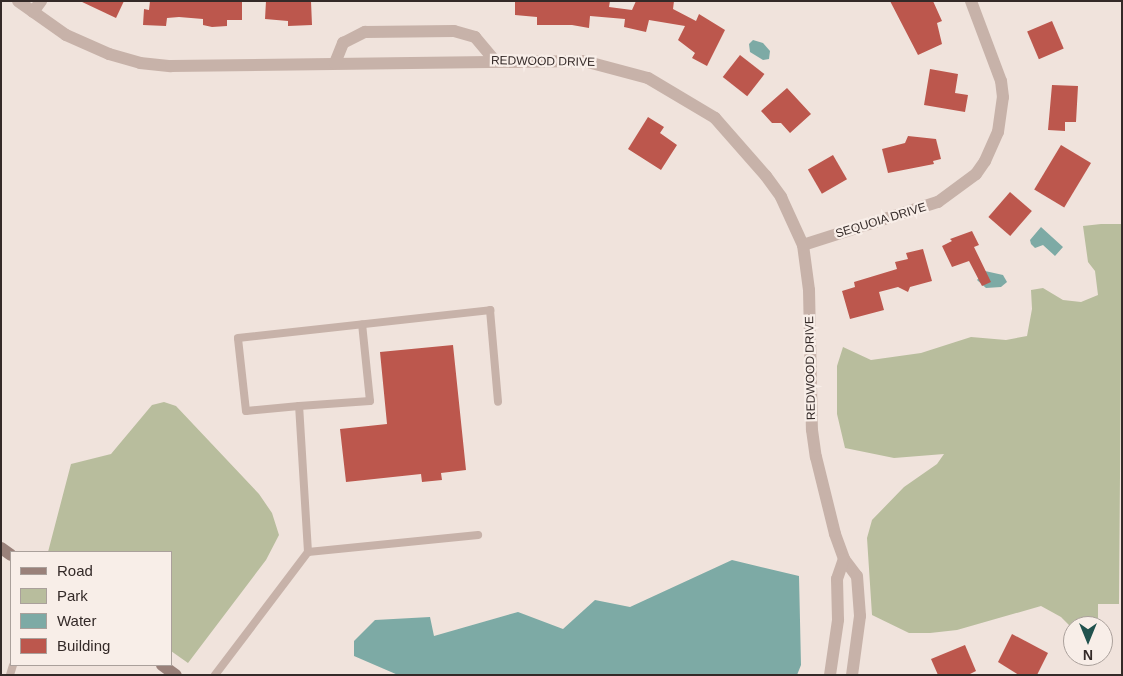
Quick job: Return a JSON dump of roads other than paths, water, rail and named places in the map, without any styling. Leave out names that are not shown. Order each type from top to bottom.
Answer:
[{"type":"main road","points":[[163,666],[176,675]]},
{"type":"street","name":"REDWOOD DRIVE","points":[[18,1],[37,6],[79,42],[140,63],[171,66],[495,61],[599,63],[648,78],[671,89],[714,118],[750,156],[781,197],[803,245],[809,290],[812,430],[827,509],[844,560],[857,576],[860,616],[852,675]]},
{"type":"street","name":"SEQUOIA DRIVE","points":[[803,245],[938,202],[976,174],[986,162],[998,132],[1003,97],[1001,81],[971,1]]},
{"type":"street","points":[[334,63],[343,43],[365,32],[454,31],[475,36],[495,61]]},
{"type":"street","points":[[830,675],[838,620],[837,579],[844,560]]},
{"type":"lane","points":[[362,324],[370,401],[246,412],[238,338],[362,324],[490,310],[498,402]]},
{"type":"lane","points":[[215,675],[308,552],[299,406]]},
{"type":"lane","points":[[308,552],[478,535]]},
{"type":"water","points":[[753,40],[763,43],[770,51],[769,59],[763,60],[750,52],[749,44]]},
{"type":"water","points":[[1041,227],[1063,247],[1055,256],[1043,245],[1035,248],[1031,244],[1030,240]]},
{"type":"water","points":[[985,271],[1003,275],[1007,282],[1001,287],[986,288],[977,280]]},
{"type":"water","points":[[732,560],[799,576],[801,665],[797,675],[398,675],[354,656],[354,641],[375,620],[430,617],[434,636],[518,612],[563,629],[595,600],[630,607]]}]
